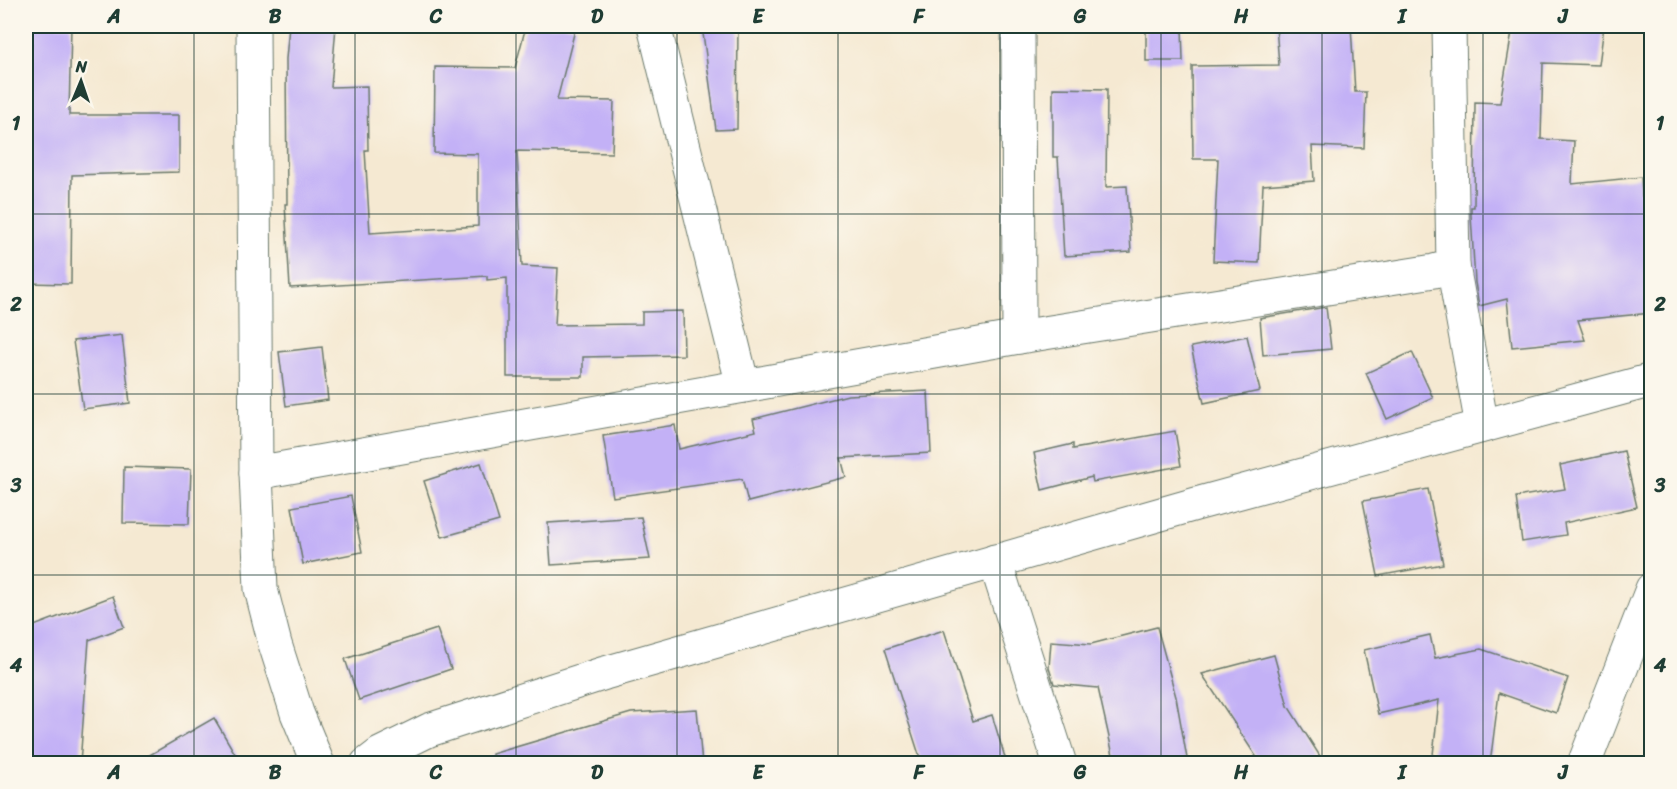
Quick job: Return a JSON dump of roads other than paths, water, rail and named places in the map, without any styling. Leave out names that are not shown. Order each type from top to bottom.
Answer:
[{"type":"street","points":[[253,26],[256,472],[261,589],[275,644],[297,713],[318,764]]},
{"type":"street","points":[[654,26],[743,386]]},
{"type":"street","points":[[1018,26],[1019,337]]},
{"type":"street","points":[[1449,26],[1454,266],[1482,426]]},
{"type":"street","points":[[256,472],[1019,337],[1423,273],[1454,266]]},
{"type":"street","points":[[367,764],[380,754],[429,730],[605,673],[995,561],[1652,380]]},
{"type":"street","points":[[995,561],[1060,764]]},
{"type":"street","points":[[1584,764],[1652,589]]}]
